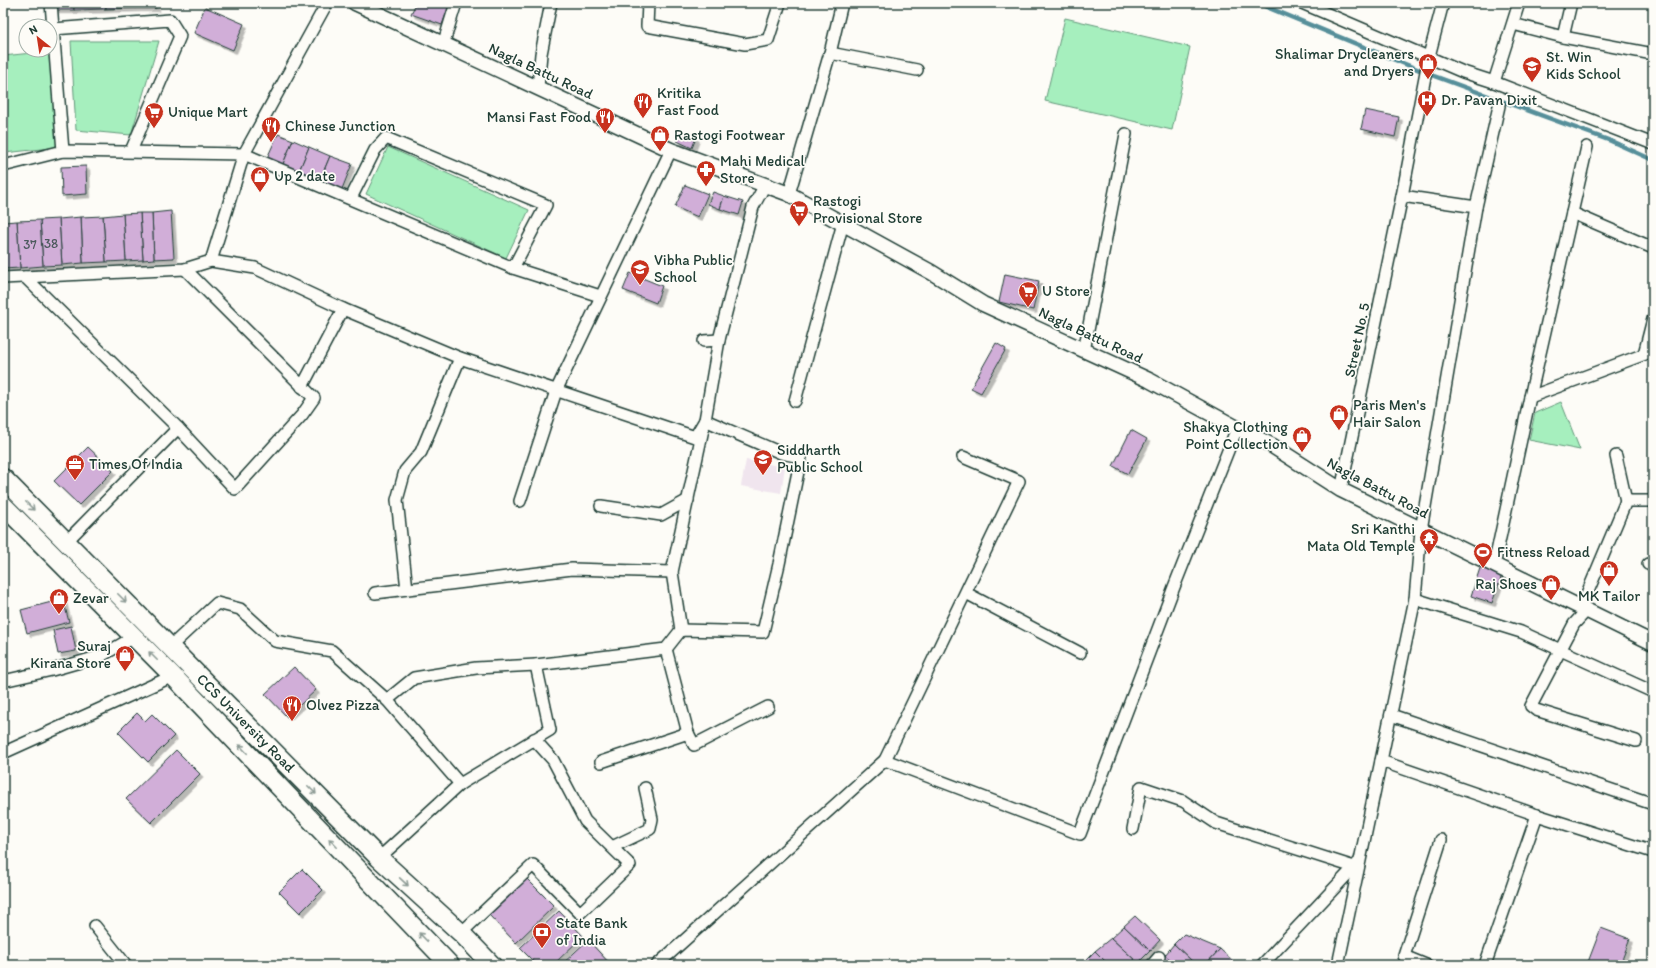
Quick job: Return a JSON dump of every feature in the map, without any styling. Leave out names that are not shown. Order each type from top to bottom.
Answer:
[{"type":"highway","name":"CCS University Road","points":[[3,478],[379,858],[461,933],[492,965]]},
{"type":"highway","name":"CCS University Road","points":[[3,505],[173,676],[450,965]]},
{"type":"street","points":[[51,3],[52,18]]},
{"type":"street","points":[[211,261],[244,154],[327,3]]},
{"type":"street","name":"Nagla Battu Road","points":[[355,3],[671,150],[789,194],[932,272],[983,304],[1149,380],[1271,445],[1341,490],[1653,643]]},
{"type":"street","points":[[443,45],[456,3]]},
{"type":"street","points":[[538,87],[541,54],[551,3]]},
{"type":"street","points":[[648,3],[647,26],[745,44],[768,40],[780,3]]},
{"type":"street","points":[[789,194],[830,53],[842,3]]},
{"type":"street","points":[[1302,3],[1319,6],[1427,65],[1463,72],[1494,82],[1653,144]]},
{"type":"street","name":"Street No. 5","points":[[1341,490],[1402,196],[1427,65],[1443,3]]},
{"type":"street","points":[[1494,82],[1519,3]]},
{"type":"street","points":[[1563,36],[1571,3]]},
{"type":"street","points":[[58,30],[170,20],[177,31],[180,36],[132,151]]},
{"type":"street","points":[[1513,24],[1563,36],[1653,54]]},
{"type":"street","points":[[830,53],[917,70]]},
{"type":"street","points":[[55,58],[63,151]]},
{"type":"street","points":[[1338,965],[1357,864],[1381,761],[1415,599],[1421,530],[1476,207],[1499,106]]},
{"type":"street","points":[[1084,351],[1126,134]]},
{"type":"street","points":[[351,198],[375,150],[386,138],[546,205],[513,268]]},
{"type":"street","points":[[1494,566],[1530,397],[1587,147]]},
{"type":"street","points":[[520,501],[556,391],[600,296],[671,150]]},
{"type":"street","points":[[3,166],[63,151],[244,154],[351,198],[513,268],[600,296]]},
{"type":"street","points":[[387,700],[414,678],[476,668],[536,665],[666,649],[681,630],[672,572],[705,420],[719,340],[753,207],[765,184]]},
{"type":"street","points":[[1402,196],[1476,207]]},
{"type":"street","points":[[1572,212],[1653,248]]},
{"type":"street","points":[[795,401],[843,223]]},
{"type":"street","points":[[3,278],[185,269],[211,261],[255,268],[343,309],[460,358],[695,438],[705,420]]},
{"type":"street","points":[[25,277],[178,428],[235,489],[284,436],[314,398],[185,269]]},
{"type":"street","points":[[302,387],[343,309]]},
{"type":"street","points":[[1530,397],[1648,353],[1653,319]]},
{"type":"street","points":[[704,341],[719,340]]},
{"type":"street","points":[[408,589],[397,500],[405,471],[421,452],[460,358]]},
{"type":"street","points":[[681,630],[763,632],[779,564],[801,457],[781,453],[705,420]]},
{"type":"street","points":[[66,542],[178,428]]},
{"type":"street","points":[[885,760],[1080,834],[1174,587],[1237,428]]},
{"type":"street","points":[[1616,456],[1626,501],[1583,610],[1574,624],[1531,706],[1536,710],[1636,741]]},
{"type":"street","points":[[657,965],[885,760],[1020,481],[963,457]]},
{"type":"street","points":[[601,506],[661,515],[688,500]]},
{"type":"street","points":[[1626,501],[1653,501]]},
{"type":"street","points":[[375,593],[572,569],[672,572]]},
{"type":"street","points":[[966,593],[1080,653]]},
{"type":"street","points":[[1415,599],[1521,632],[1653,692]]},
{"type":"street","points":[[170,647],[217,603],[240,609],[275,641],[332,651],[387,700],[460,784]]},
{"type":"street","points":[[3,681],[90,660],[101,656],[134,637]]},
{"type":"street","points":[[666,649],[688,733],[694,745],[768,708]]},
{"type":"street","points":[[379,858],[460,784],[550,730],[536,665]]},
{"type":"street","points":[[3,753],[173,676]]},
{"type":"street","points":[[1390,715],[1653,804]]},
{"type":"street","points":[[601,762],[688,733]]},
{"type":"street","points":[[461,933],[533,865],[580,913],[630,865],[585,821],[554,760],[534,739]]},
{"type":"street","points":[[1381,761],[1537,815],[1653,852]]},
{"type":"street","points":[[1133,829],[1141,787],[1182,801],[1216,823],[1357,864]]},
{"type":"street","points":[[612,847],[650,829],[652,819],[645,788]]},
{"type":"street","points":[[1484,965],[1537,815]]},
{"type":"street","points":[[1426,965],[1404,956],[1441,840]]},
{"type":"street","points":[[1262,965],[1357,864]]},
{"type":"street","points":[[95,926],[126,965]]},
{"type":"shaded area","name":"Siddharth Public School","points":[[746,460],[785,467],[781,493],[741,486]]},
{"type":"green space","points":[[1065,18],[1190,47],[1172,130],[1045,101]]},
{"type":"green space","points":[[71,41],[159,41],[131,135],[76,130]]},
{"type":"green space","points":[[18,54],[18,58],[52,58],[61,147],[4,153],[3,56]]},
{"type":"green space","points":[[388,147],[529,210],[506,258],[366,194]]},
{"type":"green space","points":[[1561,402],[1580,450],[1529,440],[1535,413]]},
{"type":"building","points":[[53,3],[74,3],[74,10],[53,10]]},
{"type":"building","points":[[74,3],[106,3],[106,9],[74,10]]},
{"type":"building","points":[[106,3],[136,3],[136,8],[106,9]]},
{"type":"building","points":[[136,3],[156,3],[156,8],[136,8]]},
{"type":"building","points":[[416,3],[450,3],[442,25],[411,14]]},
{"type":"building","points":[[205,7],[244,24],[233,50],[194,33]]},
{"type":"building","points":[[1365,110],[1399,117],[1395,137],[1361,129]]},
{"type":"building","points":[[681,132],[696,138],[692,148],[677,141]]},
{"type":"building","points":[[278,134],[293,140],[283,164],[267,158]]},
{"type":"building","points":[[293,140],[309,147],[299,171],[283,164]]},
{"type":"building","points":[[309,147],[330,156],[320,180],[299,171]]},
{"type":"building","points":[[330,156],[352,164],[342,189],[320,180]]},
{"type":"building","points":[[86,166],[87,194],[62,196],[61,167]]},
{"type":"building","points":[[685,185],[708,194],[698,217],[675,207]]},
{"type":"building","points":[[713,192],[724,196],[720,209],[708,204]]},
{"type":"building","points":[[724,196],[743,202],[739,215],[720,209]]},
{"type":"building","points":[[171,211],[174,258],[154,259],[152,213]]},
{"type":"building","points":[[140,213],[152,213],[154,259],[143,260]]},
{"type":"building","points":[[140,213],[143,260],[126,261],[123,214]]},
{"type":"building","points":[[123,214],[126,261],[106,262],[103,216]]},
{"type":"building","points":[[103,216],[106,262],[83,263],[81,217]]},
{"type":"building","points":[[81,217],[83,263],[62,265],[59,219]]},
{"type":"building","points":[[59,219],[62,265],[43,266],[40,220]]},
{"type":"building","points":[[40,220],[43,266],[20,268],[17,221]]},
{"type":"building","points":[[17,221],[20,268],[3,269],[3,222]]},
{"type":"building","points":[[630,273],[662,286],[656,303],[623,290]]},
{"type":"building","points":[[1005,274],[1039,281],[1033,310],[999,302]]},
{"type":"building","points":[[996,343],[1006,349],[981,393],[971,388]]},
{"type":"building","points":[[1131,430],[1147,439],[1128,474],[1113,466]]},
{"type":"building","points":[[88,447],[113,471],[79,505],[54,481]]},
{"type":"building","points":[[1481,565],[1503,572],[1492,603],[1471,596]]},
{"type":"building","points":[[63,599],[69,622],[27,633],[21,610]]},
{"type":"building","points":[[71,626],[76,651],[58,654],[53,630]]},
{"type":"building","points":[[294,667],[316,690],[287,717],[265,694]]},
{"type":"building","points":[[137,713],[145,721],[152,714],[174,736],[148,762],[118,732]]},
{"type":"building","points":[[176,750],[200,774],[151,823],[126,799]]},
{"type":"building","points":[[302,869],[323,890],[300,913],[279,892]]},
{"type":"building","points":[[1653,875],[1653,892],[1648,890]]},
{"type":"building","points":[[526,878],[554,906],[516,943],[488,914]]},
{"type":"building","points":[[559,911],[583,936],[553,965],[537,965],[520,948]]},
{"type":"building","points":[[1135,916],[1160,940],[1150,951],[1124,926]]},
{"type":"building","points":[[1124,926],[1150,951],[1138,963],[1111,938]]},
{"type":"building","points":[[1601,928],[1630,939],[1620,965],[1596,965],[1588,962]]},
{"type":"building","points":[[1184,934],[1220,949],[1205,965],[1196,965],[1174,944]]},
{"type":"building","points":[[1111,938],[1138,963],[1136,965],[1109,965],[1095,951]]},
{"type":"building","points":[[588,940],[611,965],[561,965]]},
{"type":"building","points":[[1174,944],[1196,965],[1176,965],[1165,955]]},
{"type":"building","points":[[1220,949],[1237,965],[1205,965]]},
{"type":"building","points":[[1095,951],[1109,965],[1089,965],[1085,961]]},
{"type":"building","points":[[1165,955],[1176,965],[1155,965]]},
{"type":"waterway","points":[[1257,3],[1434,76],[1611,141],[1653,160]]},
{"type":"place","name":"Shalimar Drycleaners and Dryers","points":[[1428,80]]},
{"type":"place","name":"St. Win Kids School","points":[[1532,83]]},
{"type":"place","name":"Dr. Pavan Dixit","points":[[1427,117]]},
{"type":"place","name":"Kritika Fast Food","points":[[643,119]]},
{"type":"place","name":"Unique Mart","points":[[154,129]]},
{"type":"place","name":"Mansi Fast Food","points":[[605,134]]},
{"type":"place","name":"Chinese Junction","points":[[271,143]]},
{"type":"place","name":"Rastogi Footwear","points":[[660,152]]},
{"type":"place","name":"Mahi Medical Store","points":[[706,187]]},
{"type":"place","name":"Up 2 date","points":[[260,193]]},
{"type":"place","name":"Rastogi Provisional Store","points":[[799,227]]},
{"type":"place","name":"Vibha Public School","points":[[640,286]]},
{"type":"place","name":"U Store","points":[[1028,308]]},
{"type":"place","name":"Paris Men's Hair Salon","points":[[1339,431]]},
{"type":"place","name":"Shakya Clothing Point Collection","points":[[1302,453]]},
{"type":"place","name":"Siddharth Public School","points":[[763,476]]},
{"type":"place","name":"Times Of India","points":[[75,481]]},
{"type":"place","name":"Sri Kanthi Mata Old Temple","points":[[1429,555]]},
{"type":"place","name":"Fitness Reload","points":[[1483,569]]},
{"type":"place","name":"MK Tailor","points":[[1609,587]]},
{"type":"place","name":"Raj Shoes","points":[[1551,601]]},
{"type":"place","name":"Zevar","points":[[59,615]]},
{"type":"place","name":"Suraj Kirana Store","points":[[125,672]]},
{"type":"place","name":"Olvez Pizza","points":[[292,722]]},
{"type":"place","name":"State Bank of India","points":[[542,949]]}]
